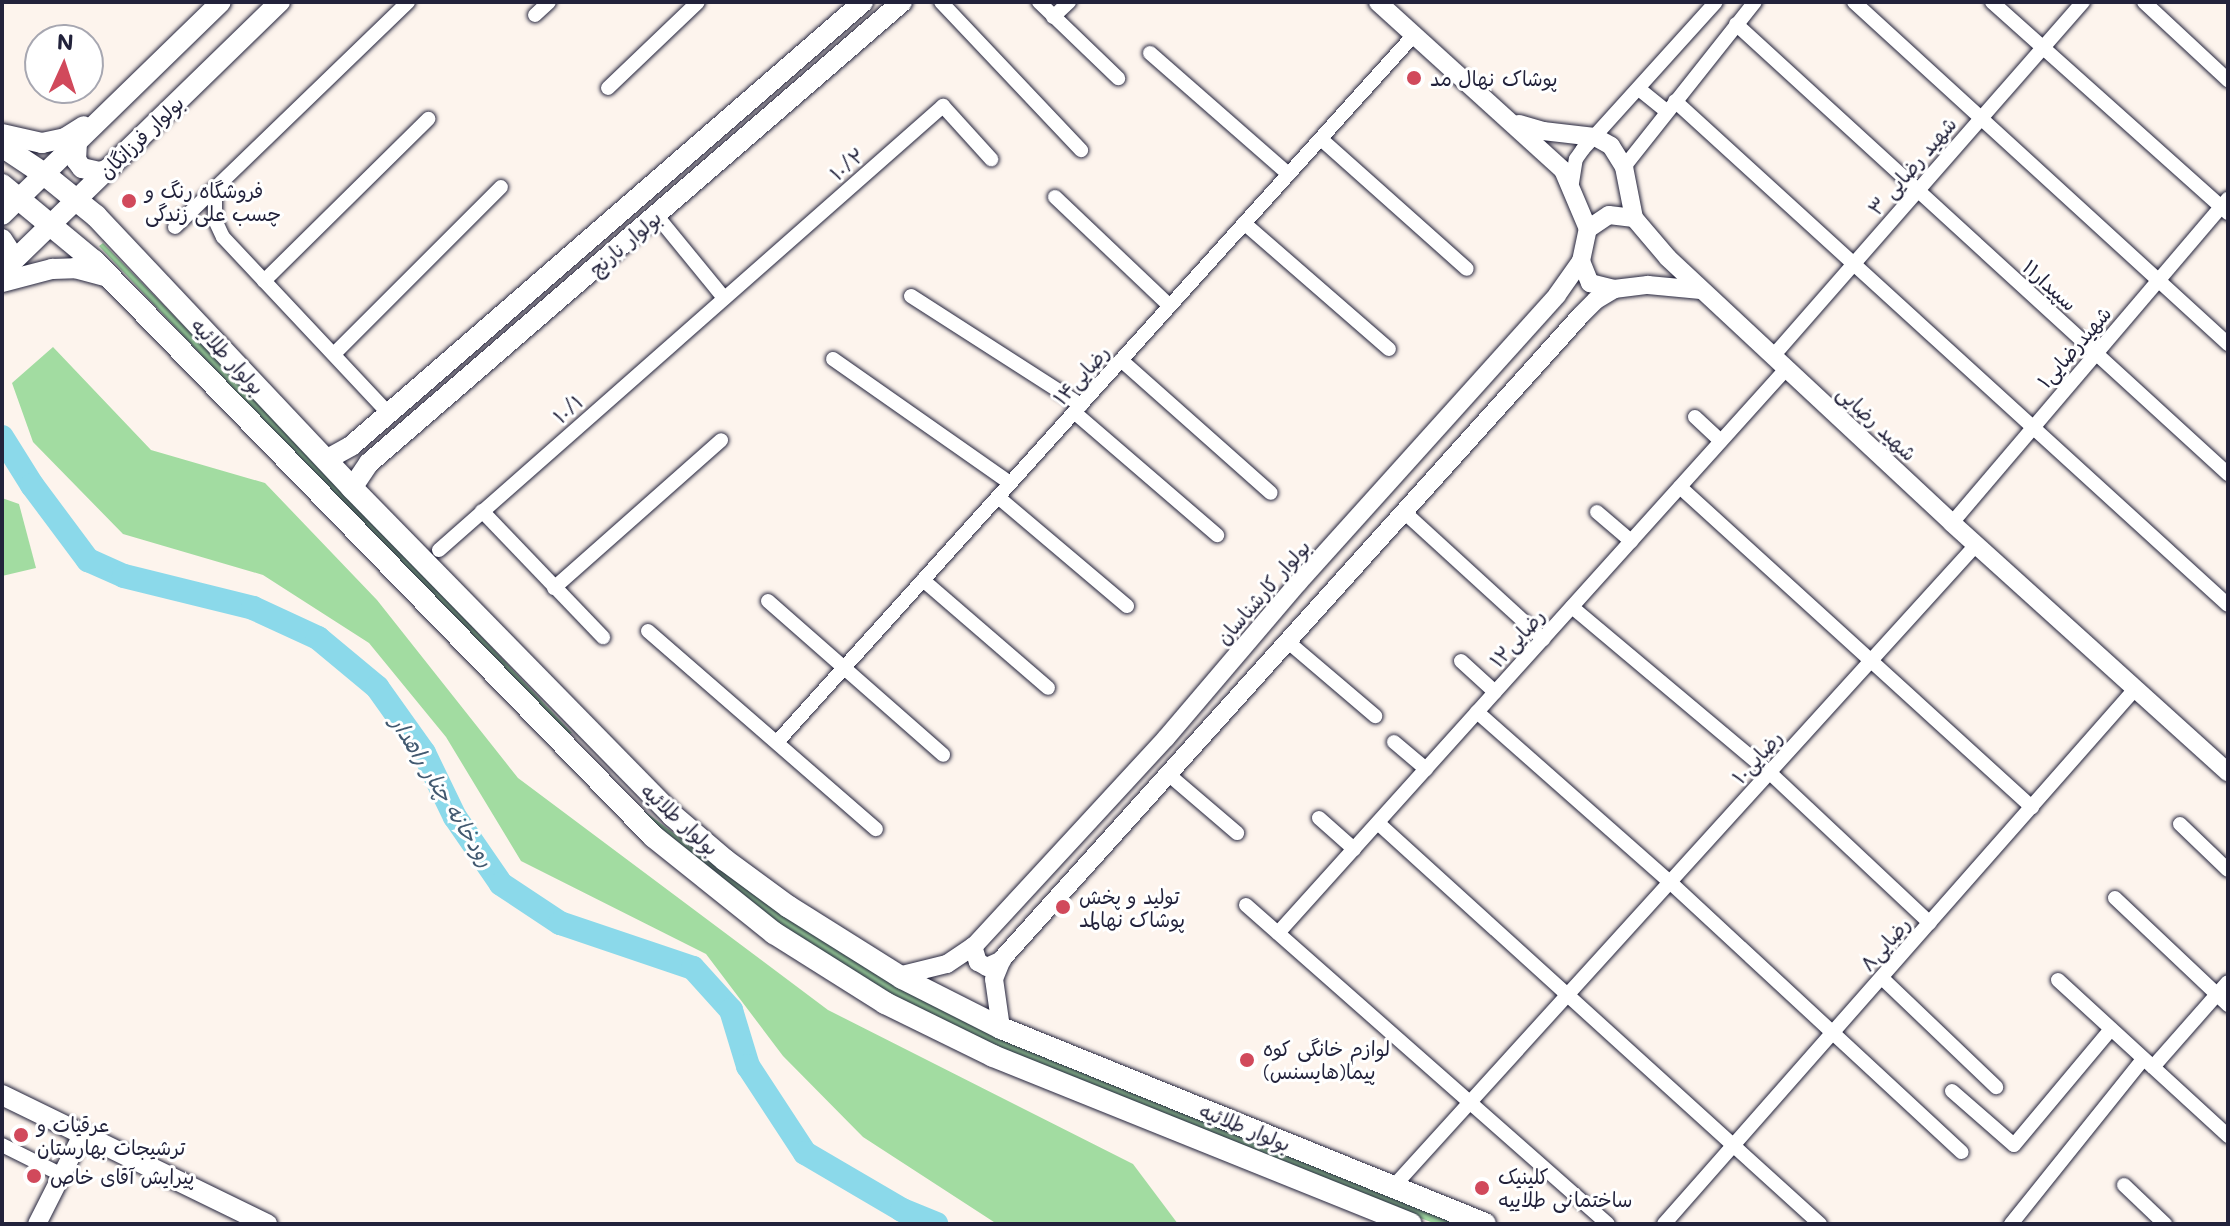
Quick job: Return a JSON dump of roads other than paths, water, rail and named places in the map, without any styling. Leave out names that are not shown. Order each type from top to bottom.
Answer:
[{"type":"main road","name":"بولوار فرزانگان","points":[[2,215],[11,191],[44,174],[221,2]]},
{"type":"main road","name":"بولوار فرزانگان","points":[[5,272],[280,2]]},
{"type":"main road","name":"بولوار نارنج","points":[[352,488],[369,463],[902,2]]},
{"type":"main road","name":"بولوار نارنج","points":[[326,460],[351,446],[759,93],[851,6]]},
{"type":"main road","points":[[759,93],[776,113]]},
{"type":"main road","points":[[3,150],[65,138],[108,112]]},
{"type":"main road","points":[[77,142],[76,160],[82,168],[100,172],[108,169]]},
{"type":"main road","name":"بولوار طلائیه","points":[[3,150],[44,174],[77,199],[593,737],[672,815],[725,860],[789,907],[898,976],[1001,1028],[1485,1224]]},
{"type":"main road","name":"بولوار طلائیه","points":[[11,191],[52,223],[101,269],[654,837],[774,933],[885,1003],[993,1056],[1410,1224]]},
{"type":"main road","points":[[2,239],[11,253],[5,272],[101,269],[91,246],[95,240],[109,235],[117,238]]},
{"type":"main road","points":[[351,446],[355,460],[369,463]]},
{"type":"main road","points":[[572,756],[593,737]]},
{"type":"main road","points":[[2,1095],[267,1224]]},
{"type":"street","points":[[175,227],[408,2]]},
{"type":"street","points":[[535,15],[549,2]]},
{"type":"street","points":[[608,88],[698,2]]},
{"type":"street","points":[[941,2],[1081,150]]},
{"type":"street","points":[[1039,2],[1118,78]]},
{"type":"street","points":[[1053,17],[1069,2]]},
{"type":"street","points":[[1378,2],[1514,122],[1572,183],[1588,229],[1609,215],[1634,218]]},
{"type":"street","points":[[1572,183],[1576,159],[1716,2]]},
{"type":"street","points":[[1514,122],[1543,131],[1595,137],[1611,146],[1624,167],[1755,2]]},
{"type":"street","points":[[1854,2],[2228,344]]},
{"type":"street","points":[[1992,2],[2226,206]]},
{"type":"street","name":"شهید رضایی ۳","points":[[1779,363],[1852,265],[2083,2]]},
{"type":"street","points":[[2144,2],[2228,80]]},
{"type":"street","name":"سپیدار۱۱","points":[[1736,24],[1916,192],[2228,474]]},
{"type":"street","name":"رضایی۱۴","points":[[778,741],[1414,35]]},
{"type":"street","points":[[1150,53],[1288,174]]},
{"type":"street","points":[[1639,89],[1670,106],[1852,265],[2228,605]]},
{"type":"street","name":"۱۰/۲","points":[[724,298],[943,106],[991,159]]},
{"type":"street","points":[[264,281],[428,119]]},
{"type":"street","points":[[1321,139],[1467,269]]},
{"type":"street","name":"شهید رضایی","points":[[1624,167],[1634,218],[1668,258],[1952,523],[2228,772]]},
{"type":"street","points":[[334,354],[501,187]]},
{"type":"street","points":[[215,189],[215,220],[223,237],[388,413]]},
{"type":"street","points":[[1055,197],[1170,306]]},
{"type":"street","name":"شهیدرضایی۱","points":[[1952,523],[2158,280],[2226,206]]},
{"type":"street","points":[[657,216],[724,298]]},
{"type":"street","points":[[1244,223],[1389,349]]},
{"type":"street","name":"بولوار کارشناسان","points":[[898,976],[947,964],[973,946],[1166,738],[1298,583],[1557,295],[1581,261],[1588,229]]},
{"type":"street","points":[[1648,285],[1664,272],[1668,258]]},
{"type":"street","points":[[1581,261],[1590,283],[1614,289],[1648,285],[1701,290]]},
{"type":"street","points":[[1001,1028],[994,979],[1002,960],[1581,315],[1614,289]]},
{"type":"street","points":[[1557,295],[1578,296],[1581,315]]},
{"type":"street","points":[[911,296],[1078,409],[1217,535]]},
{"type":"street","name":"۱۰/۱","points":[[439,550],[724,298]]},
{"type":"street","points":[[833,359],[1010,483]]},
{"type":"street","points":[[1121,360],[1271,493]]},
{"type":"street","name":"رضایی۱۲","points":[[1278,933],[1721,441],[1779,363]]},
{"type":"street","points":[[1695,417],[1721,441]]},
{"type":"street","points":[[554,588],[721,440]]},
{"type":"street","points":[[1680,487],[2032,807]]},
{"type":"street","points":[[998,497],[1127,606]]},
{"type":"street","points":[[482,511],[603,637]]},
{"type":"street","points":[[1403,511],[1543,639]]},
{"type":"street","points":[[1597,512],[1631,541]]},
{"type":"street","name":"رضایی۱۰","points":[[1393,1187],[1976,545]]},
{"type":"street","points":[[923,580],[1048,688]]},
{"type":"street","points":[[768,601],[943,755]]},
{"type":"street","points":[[1572,607],[1770,773],[1930,923]]},
{"type":"street","points":[[648,631],[876,829]]},
{"type":"street","points":[[1287,641],[1375,716]]},
{"type":"street","points":[[1461,661],[1495,692]]},
{"type":"street","name":"رضایی۸","points":[[1664,1224],[2135,689]]},
{"type":"street","points":[[1477,712],[1671,883],[1961,1152]]},
{"type":"street","points":[[1394,742],[1426,769]]},
{"type":"street","points":[[1168,774],[1237,833]]},
{"type":"street","points":[[1319,818],[1354,849]]},
{"type":"street","points":[[1378,823],[1820,1224]]},
{"type":"street","points":[[2180,824],[2228,870]]},
{"type":"street","points":[[2115,898],[2222,1000]]},
{"type":"street","points":[[1246,905],[1608,1224]]},
{"type":"street","points":[[973,946],[978,962],[987,967],[1002,960]]},
{"type":"street","points":[[1882,978],[1996,1087]]},
{"type":"street","points":[[2058,980],[2228,1136]]},
{"type":"street","points":[[2011,1224],[2148,1063],[2222,1000],[2228,982]]},
{"type":"street","points":[[1952,1091],[2014,1145],[2111,1029]]},
{"type":"street","points":[[37,1224],[82,1135]]},
{"type":"street","points":[[2,1145],[60,1174]]},
{"type":"street","points":[[2124,1185],[2165,1224]]},
{"type":"waterway","name":"رودخانه چنار راهدار","points":[[2,437],[32,485],[88,560],[124,576],[253,608],[318,638],[377,687],[424,753],[455,817],[501,884],[560,923],[693,968],[731,1010],[748,1066],[805,1153],[902,1210],[936,1224]]},
{"type":"place","name":"پوشاک نهال مد","points":[[1414,78]]},
{"type":"place","name":"فروشگاه رنگ و چسب علی زندگی","points":[[129,201]]},
{"type":"place","name":"تولید و پخش پوشاک نهالمد","points":[[1063,907]]},
{"type":"place","name":"لوازم خانگی کوه پیما(هایسنس)","points":[[1247,1060]]},
{"type":"place","name":"عرقیات و ترشیجات بهارستان","points":[[21,1135]]},
{"type":"place","name":"پیرایش آقای خاص","points":[[34,1176]]},
{"type":"place","name":"کلینیک ساختمانی طلاییه","points":[[1482,1188]]}]
